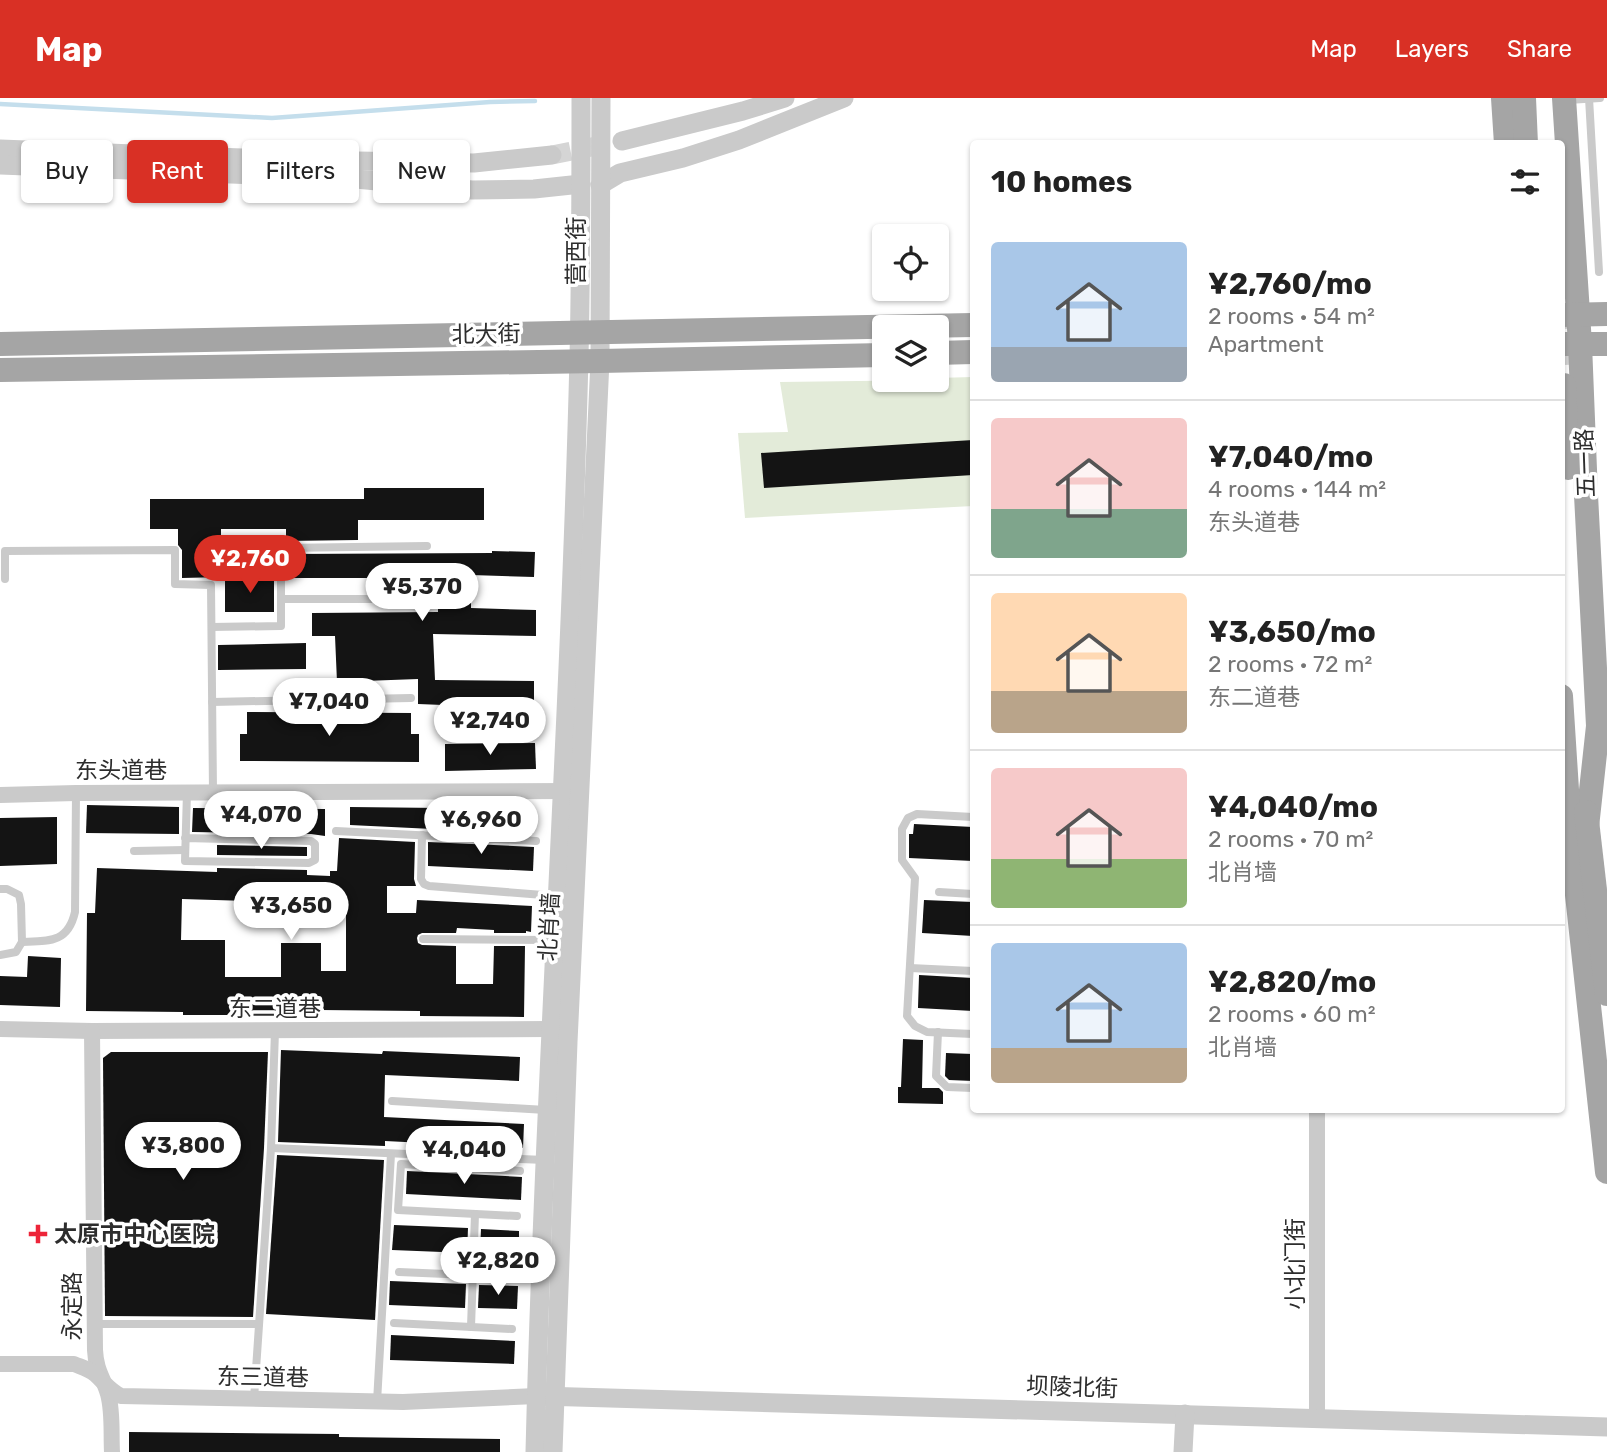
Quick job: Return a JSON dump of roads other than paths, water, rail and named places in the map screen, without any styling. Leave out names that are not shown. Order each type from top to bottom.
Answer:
[{"type":"main road","points":[[1503,98],[1506,140]]},
{"type":"main road","points":[[1524,98],[1526,140]]},
{"type":"main road","points":[[1552,140],[1559,99]]},
{"type":"main road","name":"五一路","points":[[1559,99],[1561,140]]},
{"type":"main road","name":"五一路","points":[[1565,229],[1571,344],[1586,495],[1598,726],[1572,816]]},
{"type":"main road","points":[[1569,315],[1607,314]]},
{"type":"main road","name":"北大街","points":[[0,344],[970,326]]},
{"type":"main road","points":[[1571,344],[1607,344]]},
{"type":"main road","points":[[949,353],[970,352]]},
{"type":"main road","points":[[0,370],[872,355]]},
{"type":"main road","name":"五一路","points":[[1565,439],[1572,816],[1607,994]]},
{"type":"main road","name":"五一路","points":[[1565,740],[1607,1172]]},
{"type":"street","name":"营西街","points":[[581,98],[590,134],[589,361]]},
{"type":"street","name":"营西街","points":[[590,134],[601,98]]},
{"type":"street","points":[[622,141],[785,98]]},
{"type":"street","points":[[2,153],[82,167],[356,179],[472,190],[534,189],[591,185],[620,173],[683,158],[739,140],[844,98]]},
{"type":"street","points":[[2,153],[474,163],[552,155]]},
{"type":"street","name":"北肖墙","points":[[553,1452],[545,1396],[589,361]]},
{"type":"street","points":[[535,1452],[545,1396],[541,1278],[555,940],[571,791]]},
{"type":"street","name":"东头道巷","points":[[0,795],[571,791]]},
{"type":"street","name":"东二道巷","points":[[0,1029],[92,1035]]},
{"type":"street","name":"东二道巷","points":[[0,1037],[550,1033]]},
{"type":"street","name":"永定路","points":[[92,1035],[96,1363],[110,1406],[112,1452]]},
{"type":"street","name":"小北门街","points":[[1317,1113],[1317,1418]]},
{"type":"street","name":"东三道巷","points":[[0,1364],[74,1364],[85,1368],[121,1396],[403,1402],[545,1396]]},
{"type":"street","name":"坝陵北街","points":[[545,1396],[1607,1427]]},
{"type":"street","points":[[1183,1452],[1185,1414]]},
{"type":"lane","points":[[1589,98],[1599,272]]},
{"type":"lane","points":[[1559,99],[1600,98]]},
{"type":"lane","points":[[212,627],[281,626],[281,548],[427,546]]},
{"type":"lane","points":[[5,579],[5,551],[175,550],[175,584],[211,585],[213,792]]},
{"type":"lane","points":[[224,559],[281,559]]},
{"type":"lane","points":[[281,599],[426,598]]},
{"type":"lane","points":[[212,702],[411,698]]},
{"type":"lane","points":[[186,838],[311,841],[315,844],[314,860],[309,863],[185,861],[187,792]]},
{"type":"lane","points":[[22,942],[51,941],[65,934],[73,923],[76,793]]},
{"type":"lane","points":[[970,817],[917,814],[908,818],[902,829],[902,860],[915,878],[907,1016],[915,1026],[927,1032],[970,1034]]},
{"type":"lane","points":[[336,831],[536,841]]},
{"type":"lane","points":[[422,835],[421,879],[424,884],[558,896]]},
{"type":"lane","points":[[134,851],[185,850]]},
{"type":"lane","points":[[0,889],[7,888],[19,894],[22,942],[16,952],[0,955]]},
{"type":"lane","points":[[939,892],[970,894]]},
{"type":"lane","points":[[424,939],[555,940]]},
{"type":"lane","points":[[910,968],[970,971]]},
{"type":"lane","points":[[938,1032],[936,1076],[947,1087],[970,1088]]},
{"type":"lane","points":[[254,1399],[271,1148],[274,1035]]},
{"type":"lane","points":[[392,1101],[547,1110]]},
{"type":"lane","points":[[271,1148],[545,1160]]},
{"type":"lane","points":[[377,1402],[391,1154]]},
{"type":"lane","points":[[517,1216],[398,1210],[401,1164],[520,1171]]},
{"type":"lane","points":[[471,1327],[475,1214]]},
{"type":"lane","points":[[399,1272],[541,1278]]},
{"type":"lane","points":[[394,1323],[512,1329]]},
{"type":"lane","points":[[95,1324],[259,1324]]},
{"type":"waterway","points":[[0,104],[272,118],[535,101]]},
{"type":"tunnel","points":[[552,155],[596,146]]},
{"type":"place","name":"太原市中心医院","points":[[38,1234]]}]
